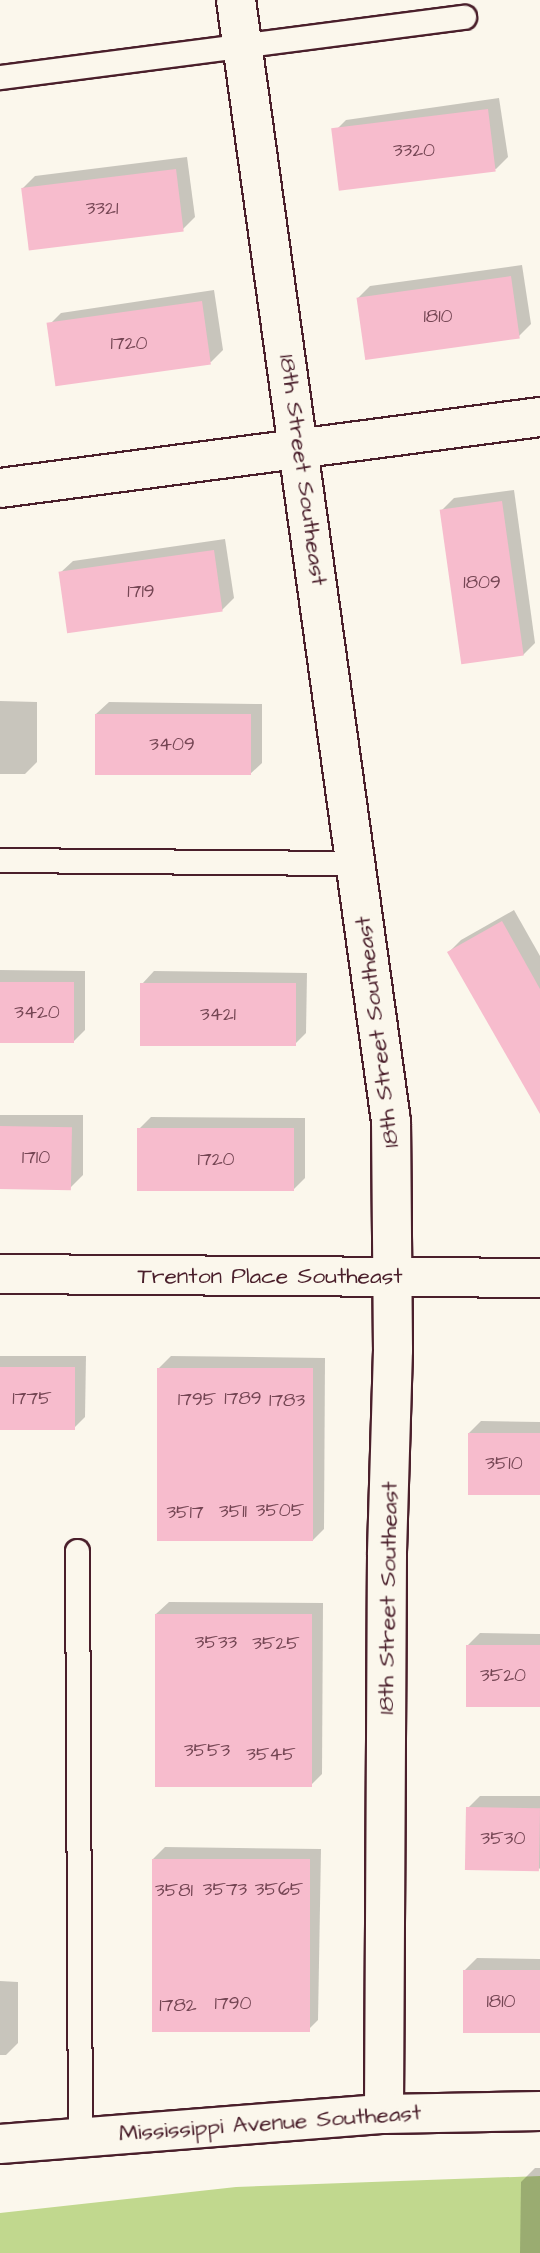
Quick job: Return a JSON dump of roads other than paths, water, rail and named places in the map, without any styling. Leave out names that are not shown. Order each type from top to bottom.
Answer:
[{"type":"street","name":"18th Street Southeast","points":[[236,0],[300,446],[391,1121],[393,1277],[384,2115]]},
{"type":"street","points":[[0,488],[300,446],[540,417]]},
{"type":"street","name":"Trenton Place Southeast","points":[[0,1273],[540,1278]]},
{"type":"street","name":"Mississippi Avenue Southeast","points":[[0,2144],[80,2135],[384,2115],[540,2111]]},
{"type":"lane","points":[[0,77],[464,17]]},
{"type":"lane","points":[[0,860],[357,863]]},
{"type":"lane","points":[[77,1552],[80,2135]]}]
